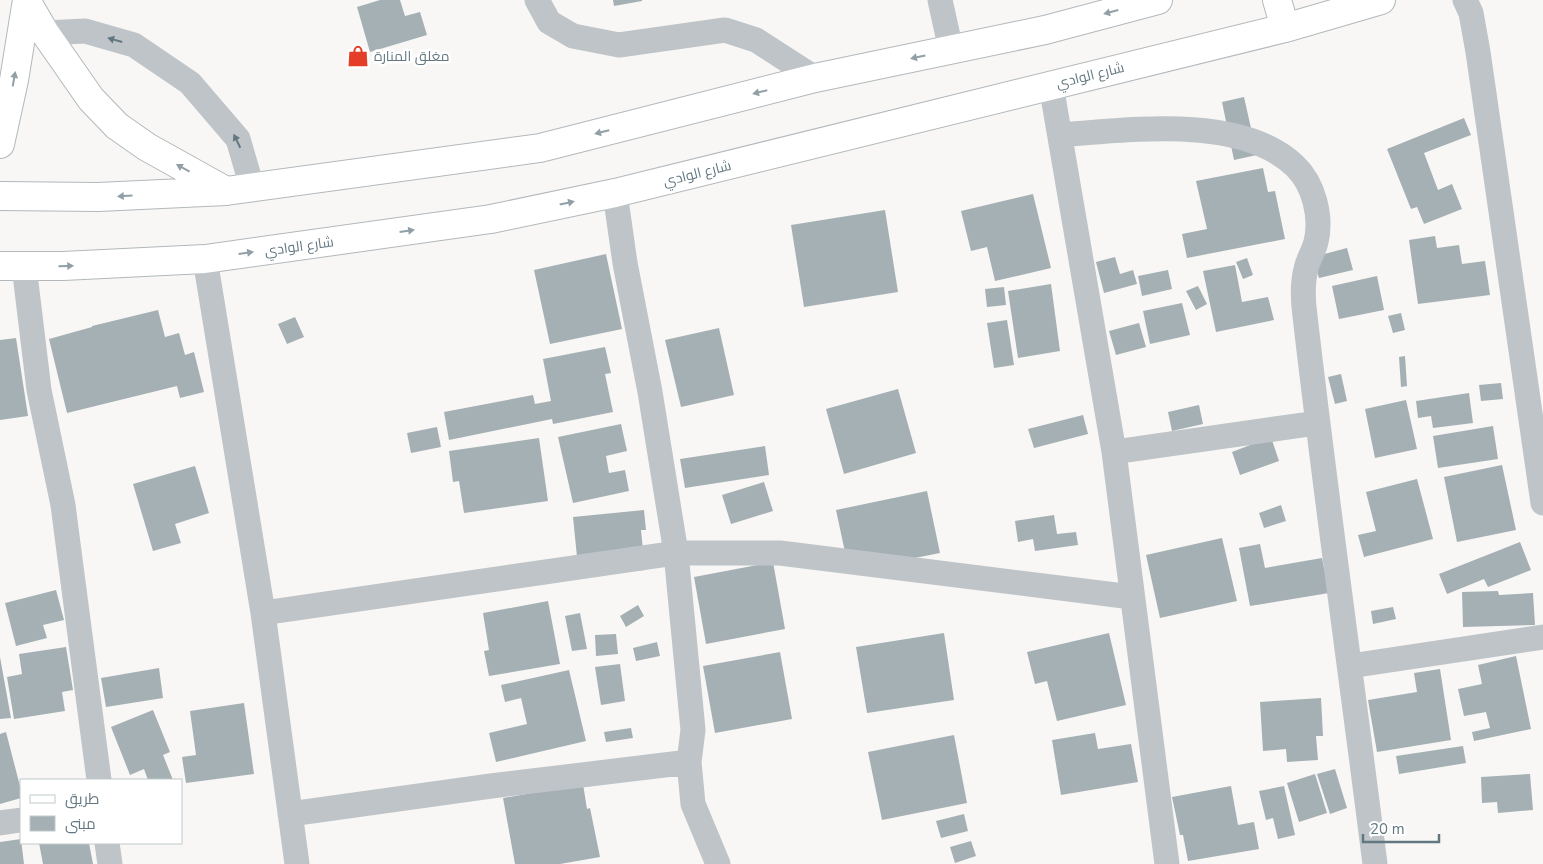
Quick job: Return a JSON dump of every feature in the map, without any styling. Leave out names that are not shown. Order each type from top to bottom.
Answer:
[{"type":"main road","points":[[0,196],[98,198],[239,189],[540,148],[815,78],[1045,30],[1158,0]]},
{"type":"main road","points":[[1277,0],[1286,28]]},
{"type":"main road","name":"شارع الوادي","points":[[12,266],[63,266],[205,259],[491,219],[615,193],[1286,28],[1381,0]]},
{"type":"main road","points":[[27,1],[45,33],[91,99],[117,126],[147,148],[239,189]]},
{"type":"main road","points":[[0,144],[14,80],[27,1]]},
{"type":"street","points":[[537,0],[549,22],[573,36],[619,45],[725,30],[756,40],[815,78]]},
{"type":"street","points":[[940,0],[951,50]]},
{"type":"street","points":[[1465,0],[1471,13],[1478,52],[1543,503]]},
{"type":"street","points":[[45,33],[85,31],[134,45],[190,83],[238,139],[239,189]]},
{"type":"street","points":[[1051,85],[1114,452],[1167,864]]},
{"type":"street","points":[[1060,135],[1150,128],[1219,132],[1246,138],[1275,149],[1297,167],[1308,184],[1316,205],[1319,227],[1316,244],[1306,268],[1303,301],[1317,423],[1375,864]]},
{"type":"street","points":[[615,193],[625,263],[650,392],[676,553],[693,730],[689,762],[694,804],[718,864]]},
{"type":"street","points":[[205,259],[264,613],[297,864]]},
{"type":"street","points":[[12,266],[39,390],[67,536],[99,779]]},
{"type":"street","points":[[1114,452],[1317,423]]},
{"type":"street","points":[[264,613],[676,553],[780,552],[1132,597]]},
{"type":"street","points":[[1350,666],[1543,638]]},
{"type":"street","points":[[290,814],[491,786],[689,762]]},
{"type":"street","points":[[0,823],[20,820]]},
{"type":"street","points":[[107,844],[110,864]]},
{"type":"building","points":[[380,0],[400,0],[405,16],[420,12],[427,35],[370,52],[357,7]]},
{"type":"building","points":[[613,0],[642,0],[642,1],[614,6]]},
{"type":"building","points":[[1244,97],[1257,155],[1234,160],[1222,102]]},
{"type":"building","points":[[1464,118],[1471,135],[1424,153],[1438,190],[1452,184],[1462,209],[1424,224],[1417,207],[1411,209],[1387,149]]},
{"type":"building","points":[[1263,168],[1268,192],[1275,191],[1285,239],[1187,258],[1182,234],[1207,229],[1196,181]]},
{"type":"building","points":[[1033,194],[1051,268],[995,281],[987,247],[971,251],[961,211]]},
{"type":"building","points":[[885,210],[898,292],[804,307],[791,225]]},
{"type":"building","points":[[1435,236],[1437,248],[1459,245],[1462,264],[1485,261],[1490,295],[1418,304],[1409,240]]},
{"type":"building","points":[[1347,248],[1353,270],[1319,278],[1313,257]]},
{"type":"building","points":[[606,254],[622,329],[550,344],[534,270]]},
{"type":"building","points":[[1115,257],[1120,274],[1133,270],[1137,284],[1104,293],[1096,262]]},
{"type":"building","points":[[1247,258],[1253,275],[1243,279],[1236,262]]},
{"type":"building","points":[[1235,265],[1242,302],[1268,297],[1274,320],[1216,332],[1203,271]]},
{"type":"building","points":[[1168,270],[1172,289],[1142,296],[1138,276]]},
{"type":"building","points":[[1377,276],[1384,310],[1339,319],[1332,286]]},
{"type":"building","points":[[1051,284],[1060,351],[1018,358],[1008,291]]},
{"type":"building","points":[[1198,286],[1207,304],[1196,310],[1186,291]]},
{"type":"building","points":[[1004,287],[1006,305],[987,307],[985,289]]},
{"type":"building","points":[[1182,303],[1190,335],[1150,344],[1143,311]]},
{"type":"building","points":[[158,310],[165,337],[179,333],[185,355],[194,352],[204,392],[180,398],[177,386],[67,413],[49,339],[92,326]]},
{"type":"building","points":[[1401,313],[1405,330],[1393,333],[1388,316]]},
{"type":"building","points":[[295,317],[304,337],[287,344],[278,324]]},
{"type":"building","points":[[1007,320],[1014,365],[994,368],[987,323]]},
{"type":"building","points":[[1139,323],[1146,347],[1116,355],[1109,331]]},
{"type":"building","points":[[719,328],[734,395],[681,407],[665,340]]},
{"type":"building","points":[[16,338],[28,416],[0,420],[0,340]]},
{"type":"building","points":[[605,347],[611,373],[605,374],[613,412],[553,424],[552,419],[449,440],[444,412],[533,395],[535,404],[551,401],[543,359]]},
{"type":"building","points":[[1405,356],[1407,386],[1401,387],[1399,357]]},
{"type":"building","points":[[1341,374],[1347,401],[1335,404],[1328,377]]},
{"type":"building","points":[[1501,383],[1503,399],[1481,401],[1479,385]]},
{"type":"building","points":[[898,389],[916,453],[844,474],[826,409]]},
{"type":"building","points":[[1469,393],[1473,423],[1433,428],[1431,416],[1418,418],[1416,401]]},
{"type":"building","points":[[1406,400],[1417,449],[1375,458],[1365,409]]},
{"type":"building","points":[[1199,405],[1203,424],[1172,431],[1168,412]]},
{"type":"building","points":[[1083,415],[1088,434],[1034,448],[1028,429]]},
{"type":"building","points":[[621,424],[627,451],[606,456],[609,473],[625,470],[629,491],[573,503],[558,437]]},
{"type":"building","points":[[1493,426],[1498,459],[1438,468],[1433,436]]},
{"type":"building","points":[[437,427],[441,447],[411,453],[407,433]]},
{"type":"building","points":[[1271,437],[1279,461],[1240,475],[1232,452]]},
{"type":"building","points":[[539,438],[548,501],[464,513],[459,481],[453,482],[449,451]]},
{"type":"building","points":[[765,446],[769,475],[685,488],[680,459]]},
{"type":"building","points":[[1502,465],[1516,530],[1457,542],[1444,477]]},
{"type":"building","points":[[195,466],[209,513],[175,524],[181,543],[153,551],[133,484]]},
{"type":"building","points":[[1417,479],[1433,539],[1364,557],[1358,535],[1376,531],[1366,492]]},
{"type":"building","points":[[764,482],[773,511],[731,524],[722,495]]},
{"type":"building","points":[[927,491],[940,553],[849,571],[836,510]]},
{"type":"building","points":[[1281,505],[1286,521],[1264,528],[1259,513]]},
{"type":"building","points":[[644,510],[646,530],[641,530],[645,570],[579,577],[573,517]]},
{"type":"building","points":[[1054,515],[1057,534],[1076,532],[1078,545],[1035,551],[1033,539],[1018,542],[1015,521]]},
{"type":"building","points":[[1222,538],[1237,601],[1160,618],[1146,555]]},
{"type":"building","points":[[1520,542],[1531,570],[1488,587],[1484,579],[1447,594],[1439,574]]},
{"type":"building","points":[[1260,544],[1265,568],[1322,558],[1329,593],[1250,606],[1239,548]]},
{"type":"building","points":[[773,562],[785,629],[706,644],[694,577]]},
{"type":"building","points":[[56,590],[64,620],[43,625],[47,638],[16,646],[5,603]]},
{"type":"building","points":[[1498,591],[1499,595],[1533,593],[1535,625],[1463,627],[1462,592]]},
{"type":"building","points":[[548,601],[560,664],[489,676],[484,651],[489,650],[483,613]]},
{"type":"building","points":[[638,605],[644,616],[626,627],[620,616]]},
{"type":"building","points":[[1393,607],[1396,619],[1373,624],[1371,611]]},
{"type":"building","points":[[580,613],[587,649],[572,651],[565,616]]},
{"type":"building","points":[[944,633],[954,700],[867,713],[856,647]]},
{"type":"building","points":[[1109,633],[1126,705],[1057,721],[1047,681],[1035,684],[1027,652]]},
{"type":"building","points":[[616,634],[618,654],[596,656],[595,635]]},
{"type":"building","points":[[657,642],[660,656],[636,661],[633,648]]},
{"type":"building","points":[[66,647],[73,690],[62,692],[65,711],[14,719],[7,677],[22,674],[19,654]]},
{"type":"building","points":[[780,652],[792,719],[715,733],[703,666]]},
{"type":"building","points":[[1516,656],[1531,729],[1474,741],[1472,732],[1490,728],[1486,712],[1464,716],[1458,689],[1482,684],[1478,665]]},
{"type":"building","points":[[0,657],[11,718],[0,719]]},
{"type":"building","points":[[620,664],[625,701],[601,705],[595,667]]},
{"type":"building","points":[[159,668],[163,698],[106,707],[101,678]]},
{"type":"building","points":[[1440,669],[1451,740],[1377,752],[1368,700],[1417,692],[1414,673]]},
{"type":"building","points":[[569,670],[586,741],[496,762],[489,733],[527,724],[521,698],[505,702],[501,685]]},
{"type":"building","points":[[1321,698],[1323,736],[1316,736],[1318,760],[1287,762],[1286,749],[1263,751],[1260,702]]},
{"type":"building","points":[[244,703],[254,774],[186,783],[182,757],[196,755],[190,711]]},
{"type":"building","points":[[153,710],[170,752],[163,755],[173,779],[148,779],[144,769],[130,775],[111,727]]},
{"type":"building","points":[[631,728],[633,738],[606,742],[604,732]]},
{"type":"building","points":[[6,732],[20,786],[20,798],[0,804],[0,734]]},
{"type":"building","points":[[1095,733],[1098,749],[1131,744],[1138,782],[1061,795],[1052,740]]},
{"type":"building","points":[[954,735],[967,803],[882,820],[868,752]]},
{"type":"building","points":[[1463,746],[1466,763],[1399,774],[1396,756]]},
{"type":"building","points":[[1335,769],[1347,808],[1330,814],[1317,774]]},
{"type":"building","points":[[1315,774],[1327,813],[1299,822],[1287,783]]},
{"type":"building","points":[[1530,774],[1533,810],[1498,813],[1497,802],[1482,803],[1481,777]]},
{"type":"building","points":[[583,784],[587,809],[590,808],[600,857],[560,864],[515,864],[503,798]]},
{"type":"building","points":[[1231,786],[1238,825],[1254,822],[1259,849],[1188,861],[1172,797]]},
{"type":"building","points":[[1284,786],[1295,835],[1278,839],[1273,818],[1266,820],[1259,791]]},
{"type":"building","points":[[964,814],[968,831],[941,838],[936,821]]},
{"type":"building","points":[[20,839],[24,864],[0,864],[0,842]]},
{"type":"building","points":[[971,841],[976,856],[955,863],[950,847]]},
{"type":"building","points":[[39,844],[89,844],[93,864],[43,864]]},
{"type":"place","name":"مغلق المنارة","points":[[358,56]]}]
